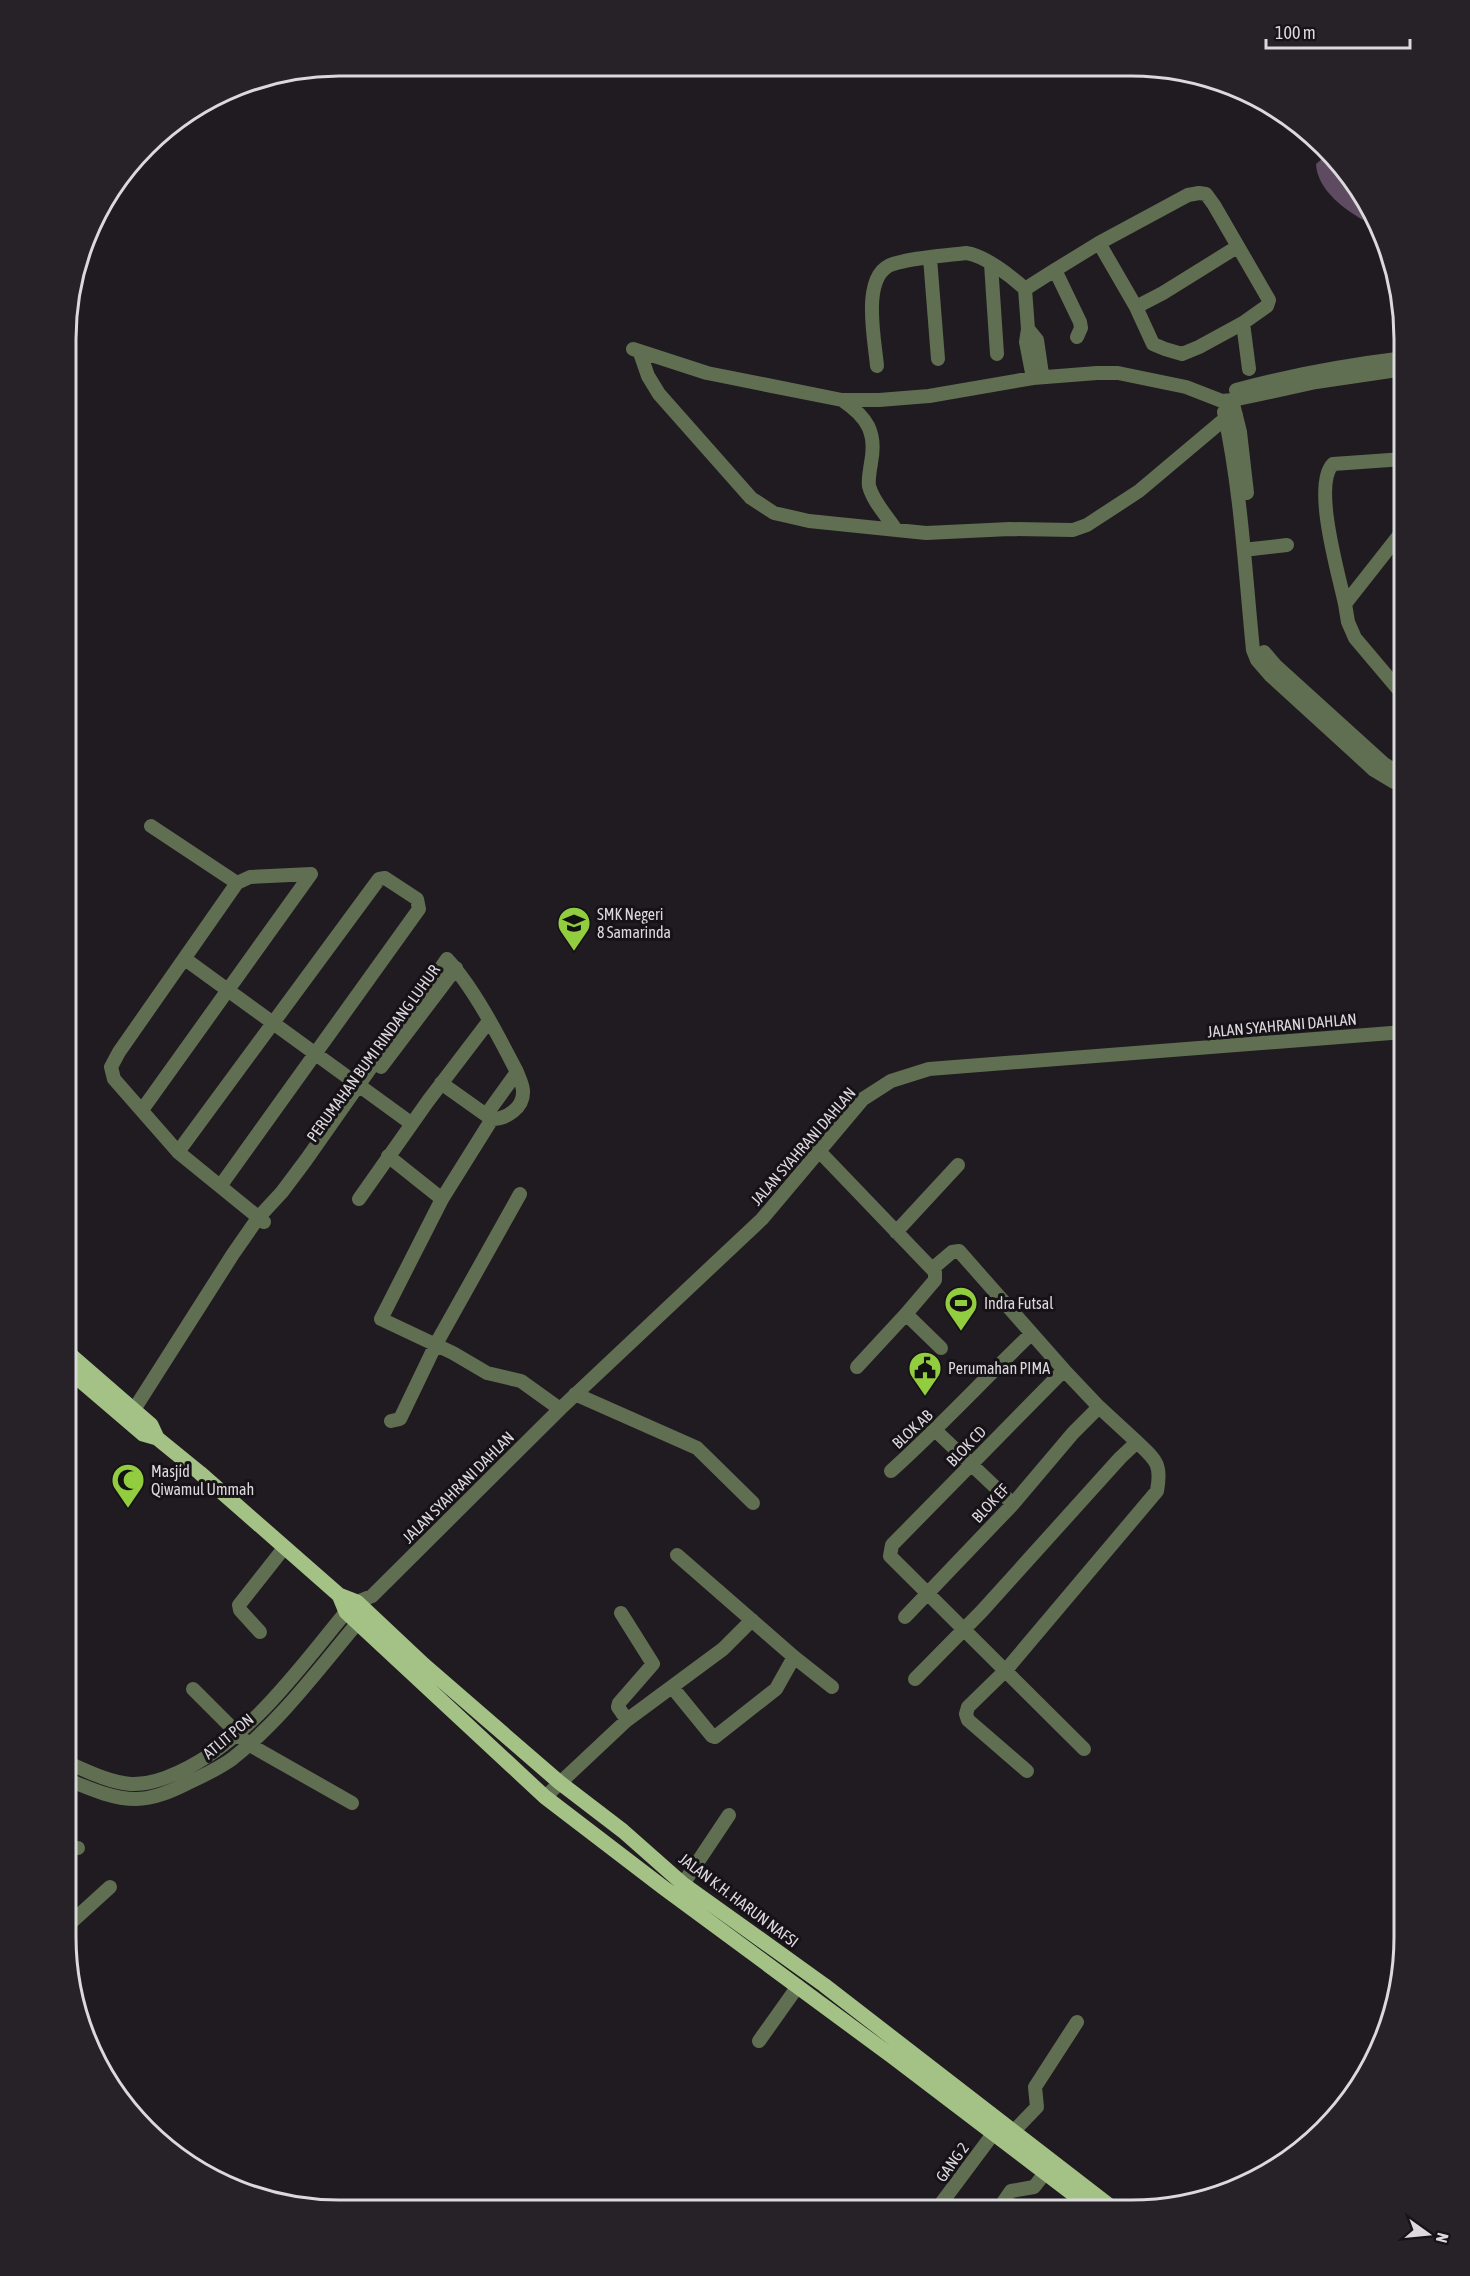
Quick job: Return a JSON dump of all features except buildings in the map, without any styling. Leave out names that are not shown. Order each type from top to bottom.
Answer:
[{"type":"main road","points":[[76,1361],[134,1419],[143,1434],[157,1438],[200,1473],[357,1612]]},
{"type":"main road","points":[[76,1376],[134,1419]]},
{"type":"main road","name":"JALAN K.H. HARUN NAFSI","points":[[357,1612],[424,1665],[559,1782],[623,1830],[683,1884],[787,1968],[798,1986],[1045,2173],[1086,2199]]},
{"type":"main road","name":"JALAN K.H. HARUN NAFSI","points":[[357,1612],[545,1797],[664,1888],[787,1968],[1014,2132],[1087,2199]]},
{"type":"street","points":[[1025,289],[1099,243],[1188,195],[1199,193],[1206,194],[1269,300],[1267,306],[1243,323],[1182,354],[1153,344],[1136,307],[1099,243]]},
{"type":"street","points":[[1136,307],[1237,247]]},
{"type":"street","points":[[877,366],[872,301],[875,280],[879,274],[891,264],[966,253],[975,254],[1025,289],[1028,329],[1026,342],[1037,378]]},
{"type":"street","points":[[930,258],[938,359]]},
{"type":"street","points":[[991,264],[997,354]]},
{"type":"street","points":[[1055,270],[1080,322],[1081,328],[1077,337]]},
{"type":"street","points":[[1243,323],[1249,369]]},
{"type":"street","points":[[1231,417],[1139,491],[1087,525],[1073,530],[1010,529],[926,533],[809,521],[774,513],[751,498],[659,394],[636,351],[707,373],[842,400],[929,396],[1037,378],[1118,373],[1223,396],[1394,370]]},
{"type":"street","points":[[1223,396],[1263,382],[1320,370],[1394,359]]},
{"type":"street","points":[[1223,396],[1231,417],[1252,549],[1260,632],[1266,657],[1383,763],[1394,770]]},
{"type":"street","points":[[842,400],[860,413],[868,426],[873,438],[874,449],[869,485],[872,494],[897,530]]},
{"type":"street","points":[[1231,417],[1253,650],[1257,660],[1270,675],[1374,770],[1394,782]]},
{"type":"street","points":[[1394,460],[1333,464],[1327,470],[1324,483],[1326,508],[1348,622],[1355,638],[1394,684]]},
{"type":"street","points":[[1345,604],[1394,542]]},
{"type":"street","points":[[1252,549],[1287,545]]},
{"type":"street","points":[[151,826],[237,883]]},
{"type":"street","points":[[142,1110],[311,874],[250,878],[237,883],[111,1063],[114,1079],[178,1152],[261,1220]]},
{"type":"street","points":[[178,1152],[379,879],[385,878],[417,899],[419,909],[221,1185]]},
{"type":"street","points":[[185,959],[412,1124]]},
{"type":"street","name":"PERUMAHAN BUMI RINDANG LUHUR","points":[[134,1419],[233,1254],[261,1220],[293,1188],[362,1086],[452,964],[489,1021],[517,1072]]},
{"type":"street","points":[[359,1199],[441,1083],[489,1021]]},
{"type":"street","name":"JALAN SYAHRANI DAHLAN","points":[[357,1612],[557,1407],[575,1394],[762,1219],[863,1099],[891,1081],[929,1069],[1394,1033]]},
{"type":"street","points":[[441,1083],[489,1117],[509,1114],[521,1101],[523,1091],[517,1072]]},
{"type":"street","points":[[517,1072],[442,1199],[380,1318],[436,1344],[487,1373],[521,1382],[557,1407]]},
{"type":"street","points":[[818,1150],[936,1275],[935,1280],[906,1314],[857,1367]]},
{"type":"street","points":[[388,1156],[442,1199]]},
{"type":"street","points":[[896,1232],[958,1165]]},
{"type":"street","points":[[391,1421],[400,1419],[436,1344],[520,1194]]},
{"type":"street","points":[[932,1269],[952,1252],[959,1251],[1064,1370],[1099,1407],[1153,1457],[1159,1468],[1157,1491],[1006,1670],[968,1707],[966,1714],[968,1720],[1027,1771]]},
{"type":"street","points":[[906,1314],[941,1348]]},
{"type":"street","name":"BLOK AB","points":[[891,1471],[936,1431],[988,1375],[1031,1334]]},
{"type":"street","name":"BLOK CD","points":[[927,1593],[892,1560],[890,1551],[892,1545],[1064,1370]]},
{"type":"street","points":[[575,1394],[698,1448],[753,1503]]},
{"type":"street","name":"BLOK EF","points":[[905,1617],[1013,1504],[1073,1433],[1099,1407]]},
{"type":"street","points":[[936,1431],[1013,1504]]},
{"type":"street","points":[[915,1679],[1137,1442]]},
{"type":"street","points":[[260,1632],[240,1610],[239,1605],[284,1548]]},
{"type":"street","points":[[677,1555],[832,1687]]},
{"type":"street","points":[[927,1593],[1084,1749]]},
{"type":"street","name":"ATLIT PON","points":[[76,1766],[106,1779],[131,1784],[151,1783],[197,1763],[222,1748],[252,1721],[357,1612]]},
{"type":"street","name":"ATLIT PON","points":[[76,1783],[123,1798],[153,1797],[177,1789],[211,1772],[248,1744],[288,1704],[357,1612]]},
{"type":"street","points":[[621,1613],[652,1664],[619,1703],[618,1707],[627,1720]]},
{"type":"street","points":[[545,1797],[627,1720],[723,1649],[752,1620]]},
{"type":"street","points":[[672,1688],[715,1737],[778,1687],[794,1657]]},
{"type":"street","points":[[193,1689],[248,1744],[352,1803]]},
{"type":"street","points":[[683,1884],[729,1815]]},
{"type":"street","points":[[76,1918],[110,1887]]},
{"type":"street","points":[[759,2041],[798,1986]]},
{"type":"street","points":[[1014,2132],[1037,2107],[1035,2087],[1077,2022]]},
{"type":"street","name":"GANG 2","points":[[945,2199],[993,2133]]},
{"type":"street","points":[[1006,2199],[1011,2192],[1034,2187],[1045,2173]]},
{"type":"shaded area","points":[[1321,159],[1328,166],[1365,221],[1342,206],[1327,191],[1321,182],[1316,164]]},
{"type":"place","name":"SMK Negeri 8 Samarinda","points":[[574,952]]},
{"type":"place","name":"Indra Futsal","points":[[961,1332]]},
{"type":"place","name":"Perumahan PIMA","points":[[925,1397]]},
{"type":"place","name":"Masjid Qiwamul Ummah","points":[[128,1509]]}]
